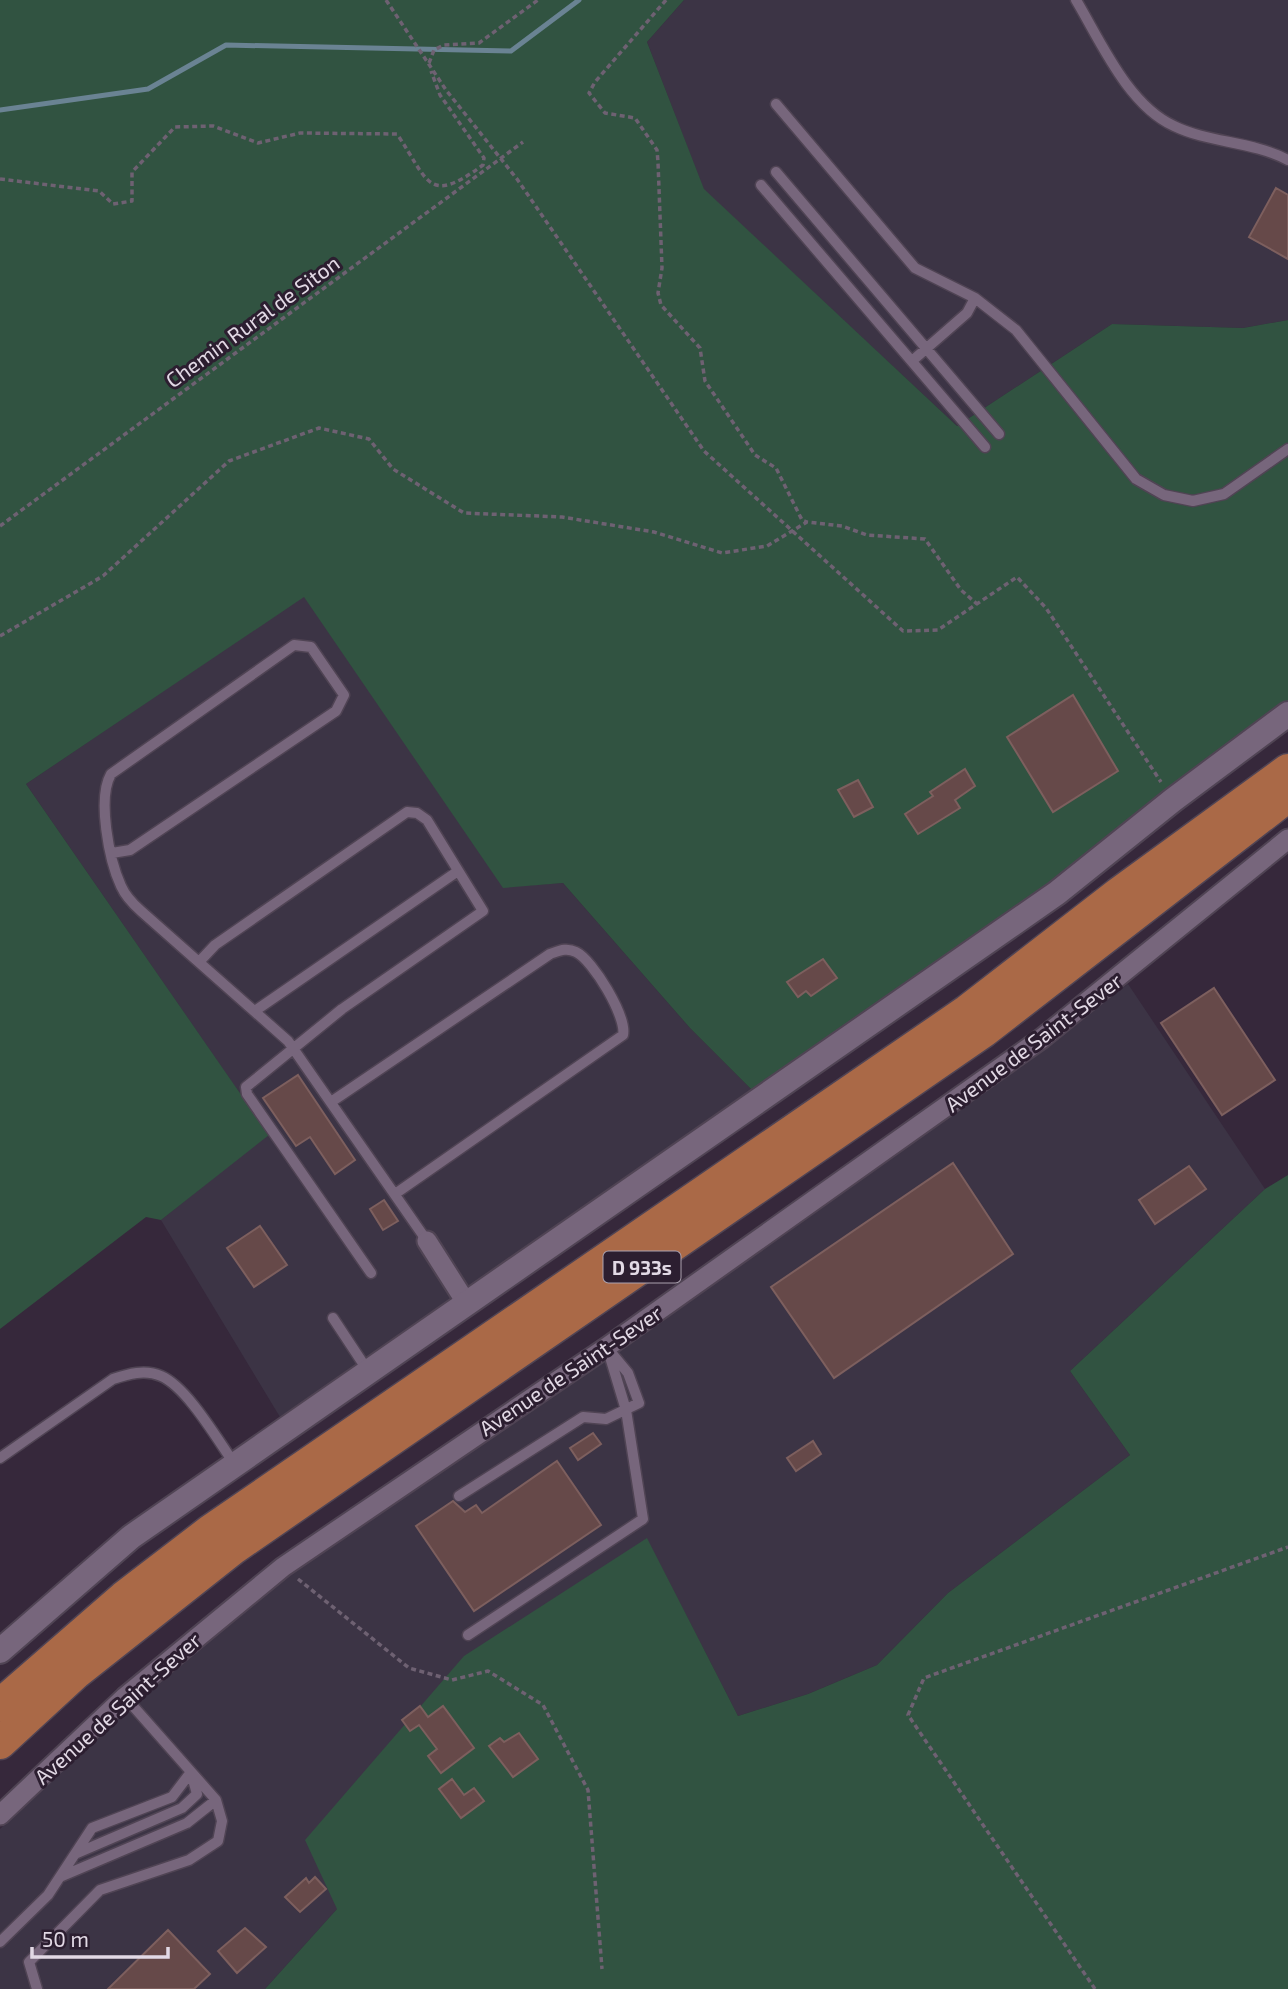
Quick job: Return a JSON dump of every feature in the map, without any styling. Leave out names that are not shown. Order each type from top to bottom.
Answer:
[{"type":"main road","name":"D 933s","points":[[0,1705],[124,1597],[210,1531],[967,1011],[1118,894],[1288,770]]},
{"type":"main road","name":"D 933s","points":[[0,1743],[76,1673],[233,1548],[984,1031],[1288,796]]},
{"type":"street","points":[[0,1651],[131,1536],[1058,893],[1173,800],[1288,714]]},
{"type":"street","name":"Avenue de Saint-Sever","points":[[0,1815],[125,1697],[283,1567],[607,1346],[1041,1040],[1288,839]]},
{"type":"street","points":[[427,1241],[467,1304]]},
{"type":"lane","points":[[1076,0],[1131,92],[1174,126],[1271,151],[1288,160]]},
{"type":"lane","points":[[776,104],[915,268],[975,298],[1016,330],[1136,479],[1164,495],[1192,501],[1224,494],[1288,449]]},
{"type":"lane","points":[[776,172],[999,434]]},
{"type":"lane","points":[[761,185],[985,447]]},
{"type":"lane","points":[[912,361],[967,313],[975,298]]},
{"type":"lane","points":[[112,853],[130,850],[336,711],[344,695],[311,648],[294,645],[111,774],[104,785],[112,853],[121,887],[130,900],[255,1010],[294,1050],[427,1241]]},
{"type":"lane","points":[[200,962],[215,944],[407,812],[418,813],[427,820],[483,911],[342,1009],[246,1087],[247,1094],[372,1273]]},
{"type":"lane","points":[[255,1010],[458,871]]},
{"type":"lane","points":[[331,1102],[550,954],[564,949],[575,951],[585,959],[621,1015],[623,1035],[395,1194]]},
{"type":"lane","points":[[333,1318],[369,1371]]},
{"type":"lane","points":[[468,1635],[643,1520],[626,1410],[607,1346]]},
{"type":"lane","points":[[0,1458],[113,1379],[134,1372],[160,1375],[180,1389],[234,1462]]},
{"type":"lane","points":[[459,1496],[583,1416],[606,1419],[626,1410]]},
{"type":"lane","points":[[37,1989],[29,1962],[100,1890],[189,1860],[218,1841],[222,1821],[215,1800],[125,1697]]},
{"type":"lane","points":[[0,1942],[48,1895],[92,1828],[172,1797],[191,1772]]},
{"type":"lane","points":[[75,1854],[182,1808],[197,1794],[191,1772]]},
{"type":"lane","points":[[60,1878],[187,1823],[215,1800]]},
{"type":"path","points":[[386,0],[429,64],[501,158],[704,451],[903,631],[938,630],[1017,577],[1046,608],[1173,800]]},
{"type":"path","points":[[0,179],[99,191],[113,204],[132,201],[132,172],[175,127],[213,126],[258,143],[300,133],[397,134],[431,185],[443,188],[463,180],[483,165],[484,158],[440,95],[429,64],[434,50],[444,45],[478,43],[538,0]]},
{"type":"path","points":[[666,0],[595,82],[589,93],[605,113],[635,118],[657,150],[661,305],[700,348],[705,381],[755,455],[776,468],[803,520],[842,526],[867,534],[925,540],[961,590],[977,604]]},
{"type":"path","name":"Chemin Rural de Siton","points":[[0,526],[523,142]]},
{"type":"path","points":[[0,636],[103,576],[229,461],[319,428],[369,439],[393,469],[464,513],[562,517],[654,532],[722,553],[767,546],[807,522]]},
{"type":"path","points":[[1095,1989],[908,1715],[924,1678],[1288,1547]]},
{"type":"path","points":[[283,1567],[409,1668],[452,1680],[488,1671],[543,1705],[588,1790],[602,1969]]},
{"type":"shaded area","points":[[684,0],[1288,0],[1288,320],[1243,328],[1112,324],[957,426],[704,190],[647,42]]},
{"type":"shaded area","points":[[304,596],[503,887],[563,883],[690,1028],[755,1093],[280,1417],[161,1220],[268,1134],[26,784]]},
{"type":"shaded area","points":[[1128,984],[1265,1189],[1070,1371],[1130,1455],[948,1593],[877,1665],[808,1694],[738,1716],[647,1539],[337,1909],[265,1989],[0,1989],[0,1829],[150,1687],[305,1563]]},
{"type":"green space","points":[[0,0],[684,0],[647,42],[704,189],[957,426],[1112,324],[1243,328],[1288,320],[1288,721],[755,1093],[690,1028],[563,883],[503,888],[304,597],[26,784],[269,1135],[161,1220],[146,1217],[0,1329]]},
{"type":"green space","points":[[1288,1175],[1288,1989],[265,1989],[337,1909],[305,1840],[464,1656],[647,1538],[738,1716],[808,1694],[877,1665],[948,1593],[1130,1455],[1070,1371],[1265,1189]]},
{"type":"building","points":[[1276,188],[1288,195],[1288,259],[1249,237]]},
{"type":"building","points":[[1073,695],[1118,771],[1053,812],[1007,737]]},
{"type":"building","points":[[965,769],[975,786],[955,800],[960,808],[918,834],[905,814],[933,796],[930,792]]},
{"type":"building","points":[[858,780],[873,807],[854,817],[838,790]]},
{"type":"building","points":[[823,959],[837,978],[811,996],[806,991],[798,997],[787,982]]},
{"type":"building","points":[[1214,988],[1275,1080],[1222,1115],[1161,1023]]},
{"type":"building","points":[[298,1075],[355,1160],[335,1174],[310,1137],[296,1146],[263,1098]]},
{"type":"building","points":[[953,1163],[1013,1254],[834,1378],[771,1287]]},
{"type":"building","points":[[1189,1166],[1206,1189],[1155,1224],[1139,1200]]},
{"type":"building","points":[[384,1200],[398,1221],[383,1230],[370,1209]]},
{"type":"building","points":[[260,1226],[287,1265],[254,1287],[227,1248]]},
{"type":"building","points":[[593,1433],[601,1444],[578,1460],[570,1448]]},
{"type":"building","points":[[813,1441],[821,1454],[796,1471],[787,1458]]},
{"type":"building","points":[[557,1461],[601,1525],[474,1611],[416,1526],[453,1501],[465,1512],[476,1505],[482,1513]]},
{"type":"building","points":[[420,1706],[428,1717],[443,1706],[474,1748],[441,1773],[428,1756],[437,1749],[419,1725],[410,1731],[402,1720]]},
{"type":"building","points":[[519,1733],[538,1759],[513,1777],[489,1746],[500,1738],[504,1742]]},
{"type":"building","points":[[452,1779],[464,1795],[474,1788],[484,1801],[461,1818],[439,1789]]},
{"type":"building","points":[[315,1877],[326,1889],[300,1912],[285,1897],[306,1878],[309,1883]]},
{"type":"building","points":[[245,1928],[266,1947],[237,1973],[218,1951]]},
{"type":"building","points":[[168,1930],[210,1974],[194,1989],[108,1989]]},
{"type":"waterway","points":[[0,110],[148,89],[226,45],[511,51],[579,0]]}]
